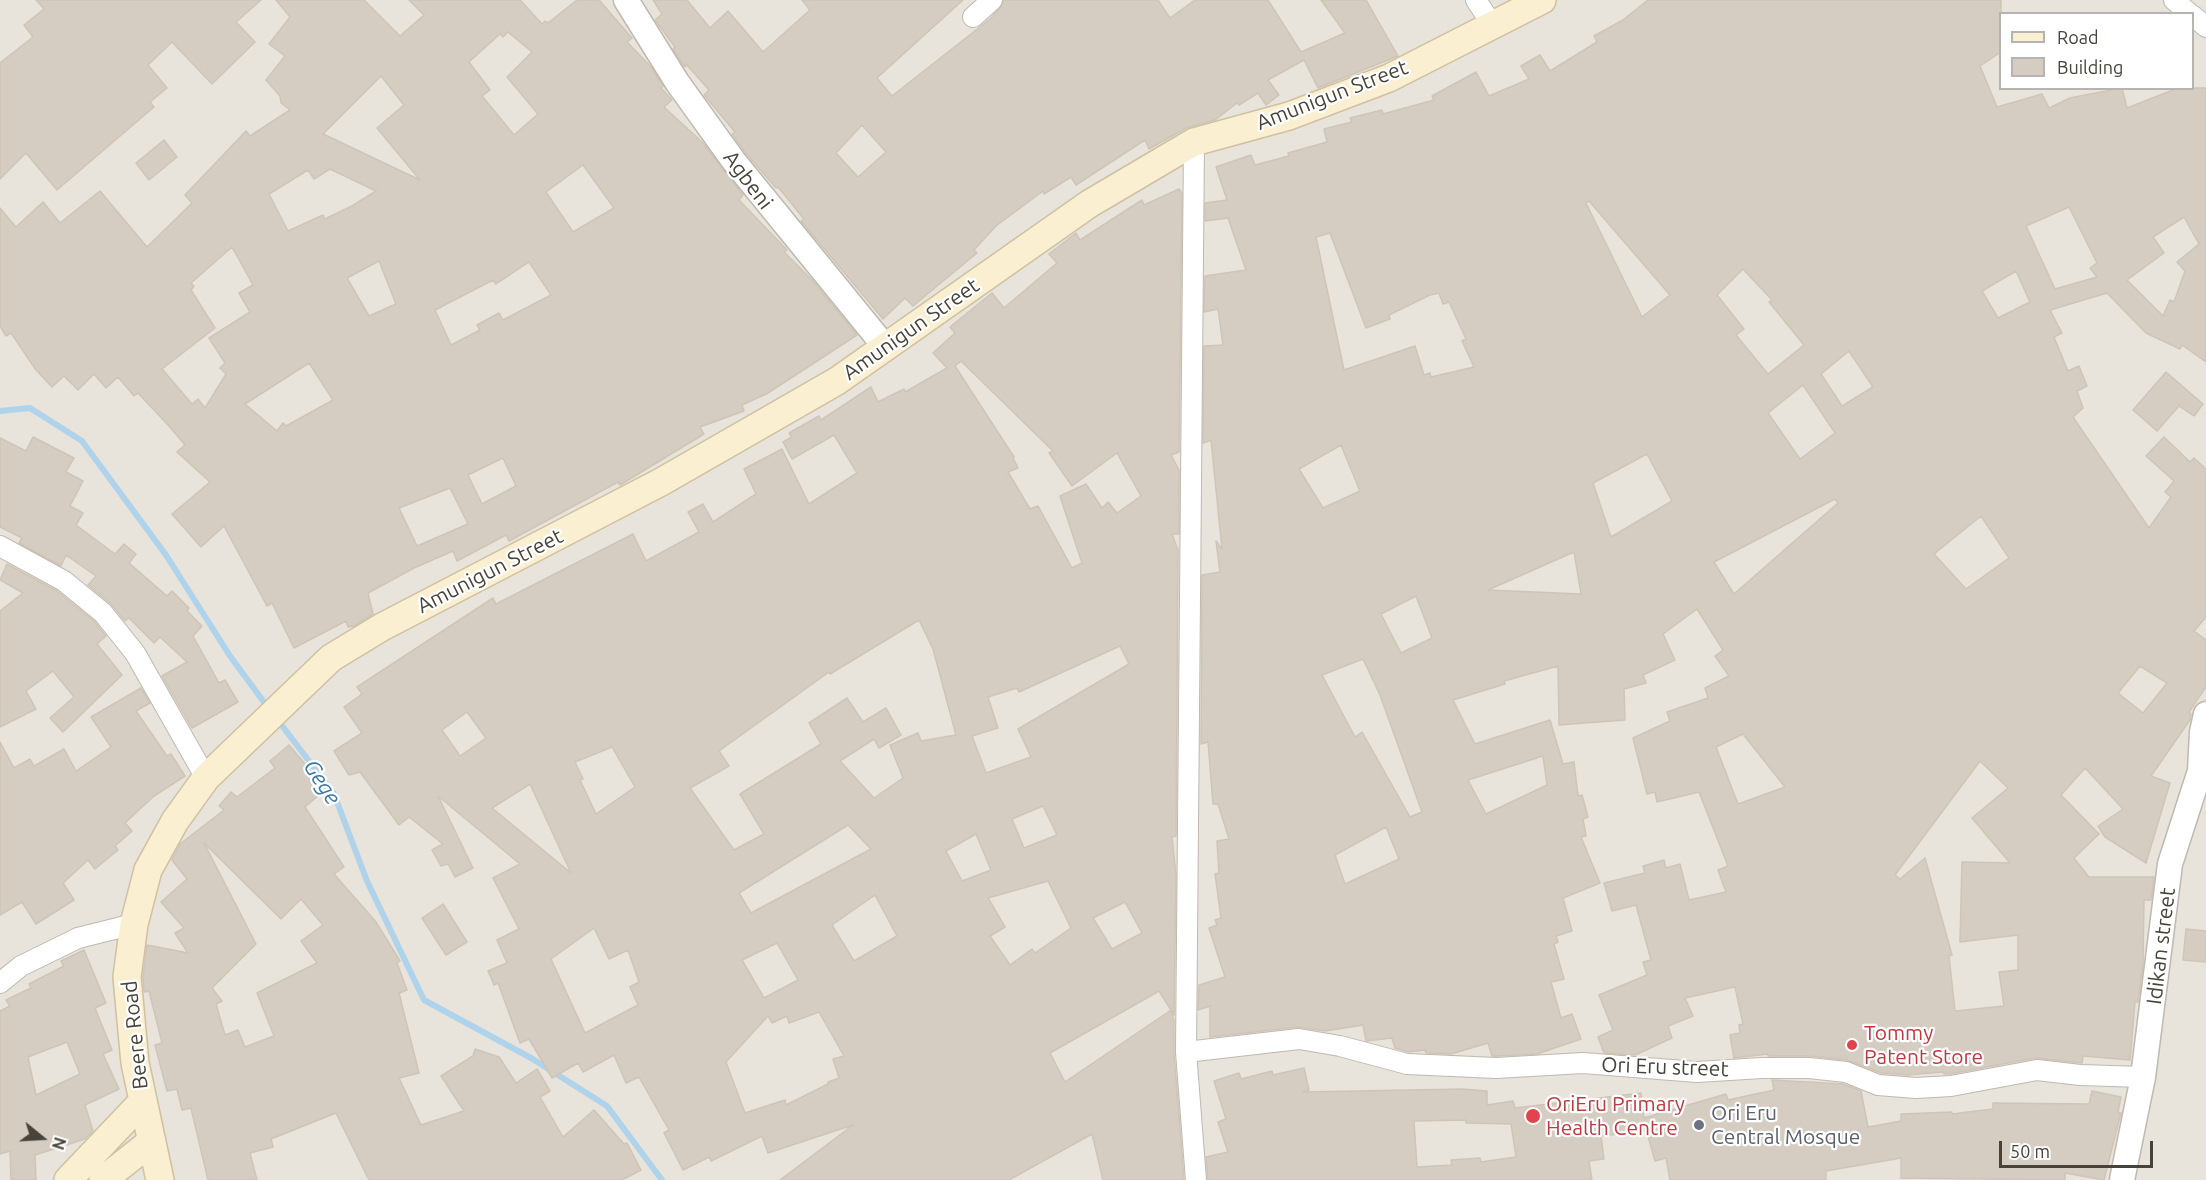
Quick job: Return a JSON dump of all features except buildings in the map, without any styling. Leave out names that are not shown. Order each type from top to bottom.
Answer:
[{"type":"main road","name":"Amunigun Street","points":[[294,692],[331,658],[382,627],[661,482],[837,381],[1089,204],[1194,142],[1289,116],[1389,78],[1542,0]]},
{"type":"main road","name":"Beere Road","points":[[160,1180],[135,1063],[127,977],[134,924],[148,870],[175,821],[206,778],[294,692]]},
{"type":"main road","points":[[68,1180],[143,1101]]},
{"type":"main road","points":[[104,1180],[152,1141]]},
{"type":"street","name":"Agbeni","points":[[626,0],[677,82],[733,160],[886,348]]},
{"type":"street","points":[[972,17],[992,0]]},
{"type":"street","points":[[1476,0],[1493,26]]},
{"type":"street","points":[[2174,0],[2189,12]]},
{"type":"street","points":[[2194,17],[2206,27]]},
{"type":"street","points":[[1194,142],[1186,1052],[1196,1180]]},
{"type":"street","points":[[0,546],[64,581],[103,613],[135,652],[206,778]]},
{"type":"street","name":"Idikan street","points":[[2122,1180],[2143,1077],[2170,864],[2200,771],[2205,727]]},
{"type":"street","points":[[0,983],[21,966],[78,938],[134,924]]},
{"type":"street","name":"Ori Eru street","points":[[1186,1052],[1299,1039],[1340,1046],[1407,1064],[1496,1068],[1583,1063],[1697,1072],[1809,1068],[1846,1071],[1878,1085],[1917,1088],[1951,1086],[2037,1070],[2079,1075],[2143,1077]]},
{"type":"shaded area","points":[[0,0],[2206,0],[2206,1180],[0,1180]]},
{"type":"waterway","name":"Gege","points":[[0,411],[30,408],[82,441],[166,555],[230,656],[269,709]]},
{"type":"waterway","name":"Gege","points":[[277,719],[334,794],[367,881],[424,1000],[531,1058],[607,1106],[662,1180]]},
{"type":"place","name":"Tommy Patent Store","points":[[1852,1045]]},
{"type":"place","name":"OriEru Primary Health Centre","points":[[1533,1116]]},
{"type":"place","name":"Ori Eru Central Mosque","points":[[1699,1125]]}]
